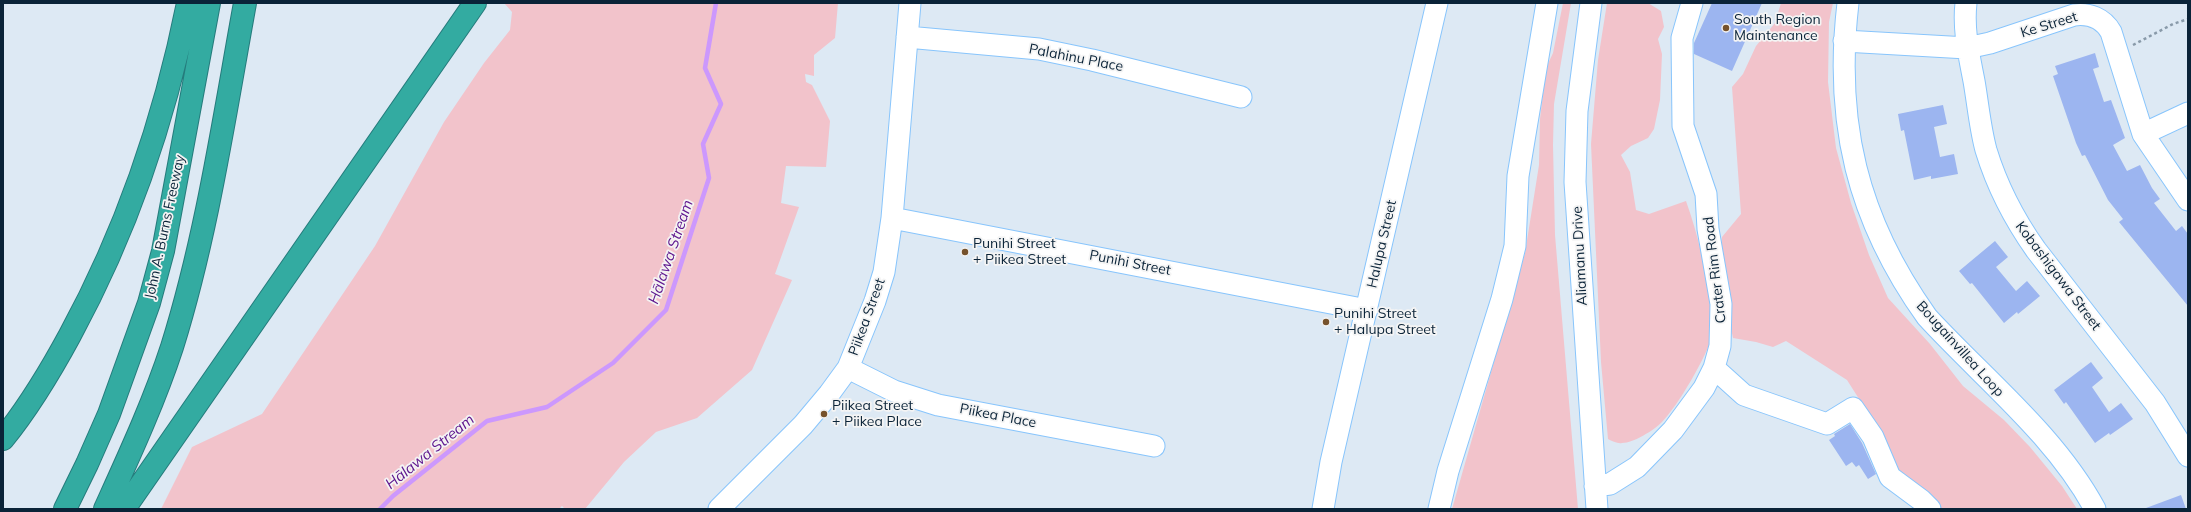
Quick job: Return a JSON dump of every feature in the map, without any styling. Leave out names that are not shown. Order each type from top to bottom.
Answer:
[{"type":"highway","points":[[3,439],[22,416],[50,371],[105,267],[146,160],[176,55],[188,3]]},
{"type":"highway","name":"John A. Burns Freeway","points":[[65,509],[109,414],[149,303],[163,251],[210,3]]},
{"type":"highway","points":[[105,509],[172,348],[189,288],[208,202],[245,3]]},
{"type":"highway","points":[[124,509],[475,3]]},
{"type":"street","name":"Piikea Street","points":[[719,509],[804,425],[848,368],[875,302],[884,272],[892,218],[910,3]]},
{"type":"street","name":"Halupa Street","points":[[1324,509],[1331,462],[1438,3]]},
{"type":"street","points":[[1439,509],[1448,471],[1502,300],[1516,246],[1518,176],[1547,3]]},
{"type":"street","name":"Aliamanu Drive","points":[[1591,3],[1578,104],[1575,182],[1597,509]]},
{"type":"street","name":"Crater Rim Road","points":[[1595,486],[1610,484],[1637,466],[1653,452],[1692,405],[1714,368],[1720,346],[1721,304],[1708,229],[1706,194],[1683,126],[1682,38],[1692,3]]},
{"type":"street","name":"Bougainvillea Loop","points":[[1848,3],[1844,41],[1845,110],[1854,164],[1868,208],[1887,252],[1912,295],[1927,317],[2053,448],[2077,479],[2095,509]]},
{"type":"street","name":"Kobashigawa Street","points":[[1966,3],[1964,14],[1967,48],[1986,149],[2006,201],[2018,225],[2155,402],[2188,456]]},
{"type":"street","name":"Ke Street","points":[[1844,41],[1967,48],[1990,43],[2074,15],[2088,15],[2098,19],[2111,32],[2143,134],[2188,200]]},
{"type":"street","name":"Palahinu Place","points":[[907,37],[1039,49],[1092,60],[1241,97]]},
{"type":"street","points":[[2143,134],[2188,113]]},
{"type":"street","name":"Punihi Street","points":[[892,218],[1367,310]]},
{"type":"street","name":"Piikea Place","points":[[848,368],[894,391],[938,405],[1154,446]]},
{"type":"street","points":[[1714,368],[1744,395],[1827,424],[1853,408],[1873,437],[1890,477],[1916,496],[1930,509]]},
{"type":"path","points":[[2131,46],[2173,24],[2188,19]]},
{"type":"shaded area","points":[[504,3],[838,3],[835,38],[814,55],[814,76],[805,74],[806,82],[812,85],[830,121],[826,167],[786,166],[781,203],[799,207],[775,274],[792,280],[752,370],[697,418],[656,432],[624,462],[585,509],[565,509],[562,506],[559,509],[161,509],[192,447],[262,414],[375,246],[444,122],[484,63],[510,30],[512,12]]},
{"type":"shaded area","points":[[1563,3],[1571,3],[1554,104],[1553,145],[1555,235],[1578,509],[1452,509],[1525,253],[1539,165],[1540,119],[1546,68],[1553,53]]},
{"type":"shaded area","points":[[1607,3],[1648,3],[1661,11],[1664,27],[1658,39],[1662,54],[1660,100],[1654,129],[1648,138],[1631,146],[1621,155],[1630,172],[1636,210],[1649,214],[1686,201],[1698,239],[1704,265],[1713,328],[1705,355],[1676,405],[1668,415],[1662,422],[1644,436],[1632,441],[1620,443],[1608,439],[1601,362],[1591,144],[1598,60]]},
{"type":"shaded area","points":[[1781,3],[1833,3],[1829,22],[1828,82],[1836,148],[1851,203],[1869,255],[1888,298],[1930,344],[1963,386],[2004,420],[2030,447],[2062,486],[2077,509],[1930,509],[1900,484],[1861,402],[1847,380],[1786,341],[1773,347],[1733,338],[1730,324],[1732,302],[1721,255],[1722,237],[1741,214],[1732,87],[1743,74],[1756,46],[1775,23]]},
{"type":"building","name":"South Region Maintenance","points":[[1712,3],[1762,3],[1732,71],[1694,54],[1694,43]]},
{"type":"building","points":[[2095,53],[2099,67],[2093,69],[2104,102],[2111,100],[2125,138],[2113,145],[2127,171],[2140,165],[2152,188],[2160,199],[2154,203],[2176,231],[2182,226],[2188,234],[2188,306],[2119,222],[2123,219],[2108,200],[2085,155],[2082,156],[2076,143],[2053,76],[2058,74],[2055,66]]},
{"type":"building","points":[[1943,105],[1947,124],[1934,127],[1940,157],[1954,154],[1958,174],[1931,179],[1931,176],[1914,180],[1904,130],[1901,131],[1898,114]]},
{"type":"building","points":[[1995,241],[2008,257],[1996,267],[2016,291],[2027,281],[2040,296],[2018,314],[2017,312],[2004,323],[1972,283],[1970,284],[1959,271]]},
{"type":"building","points":[[2091,362],[2103,378],[2092,387],[2109,412],[2121,403],[2133,419],[2110,435],[2109,433],[2095,443],[2066,402],[2064,404],[2054,390]]},
{"type":"building","points":[[1850,424],[1862,443],[1876,474],[1868,479],[1859,465],[1856,467],[1852,462],[1846,466],[1829,440],[1835,436],[1834,434]]},
{"type":"building","points":[[2181,495],[2186,509],[2146,509],[2146,508]]},
{"type":"waterway","name":"Hālawa Stream","points":[[380,509],[393,496],[487,421],[547,407],[613,363],[666,310],[709,178],[703,144],[721,104],[705,68],[716,3]]},
{"type":"place","name":"South Region Maintenance","points":[[1726,28]]},
{"type":"place","name":"Punihi Street + Piikea Street","points":[[965,252]]},
{"type":"place","name":"Punihi Street + Halupa Street","points":[[1326,322]]},
{"type":"place","name":"Piikea Street + Piikea Place","points":[[824,414]]}]
